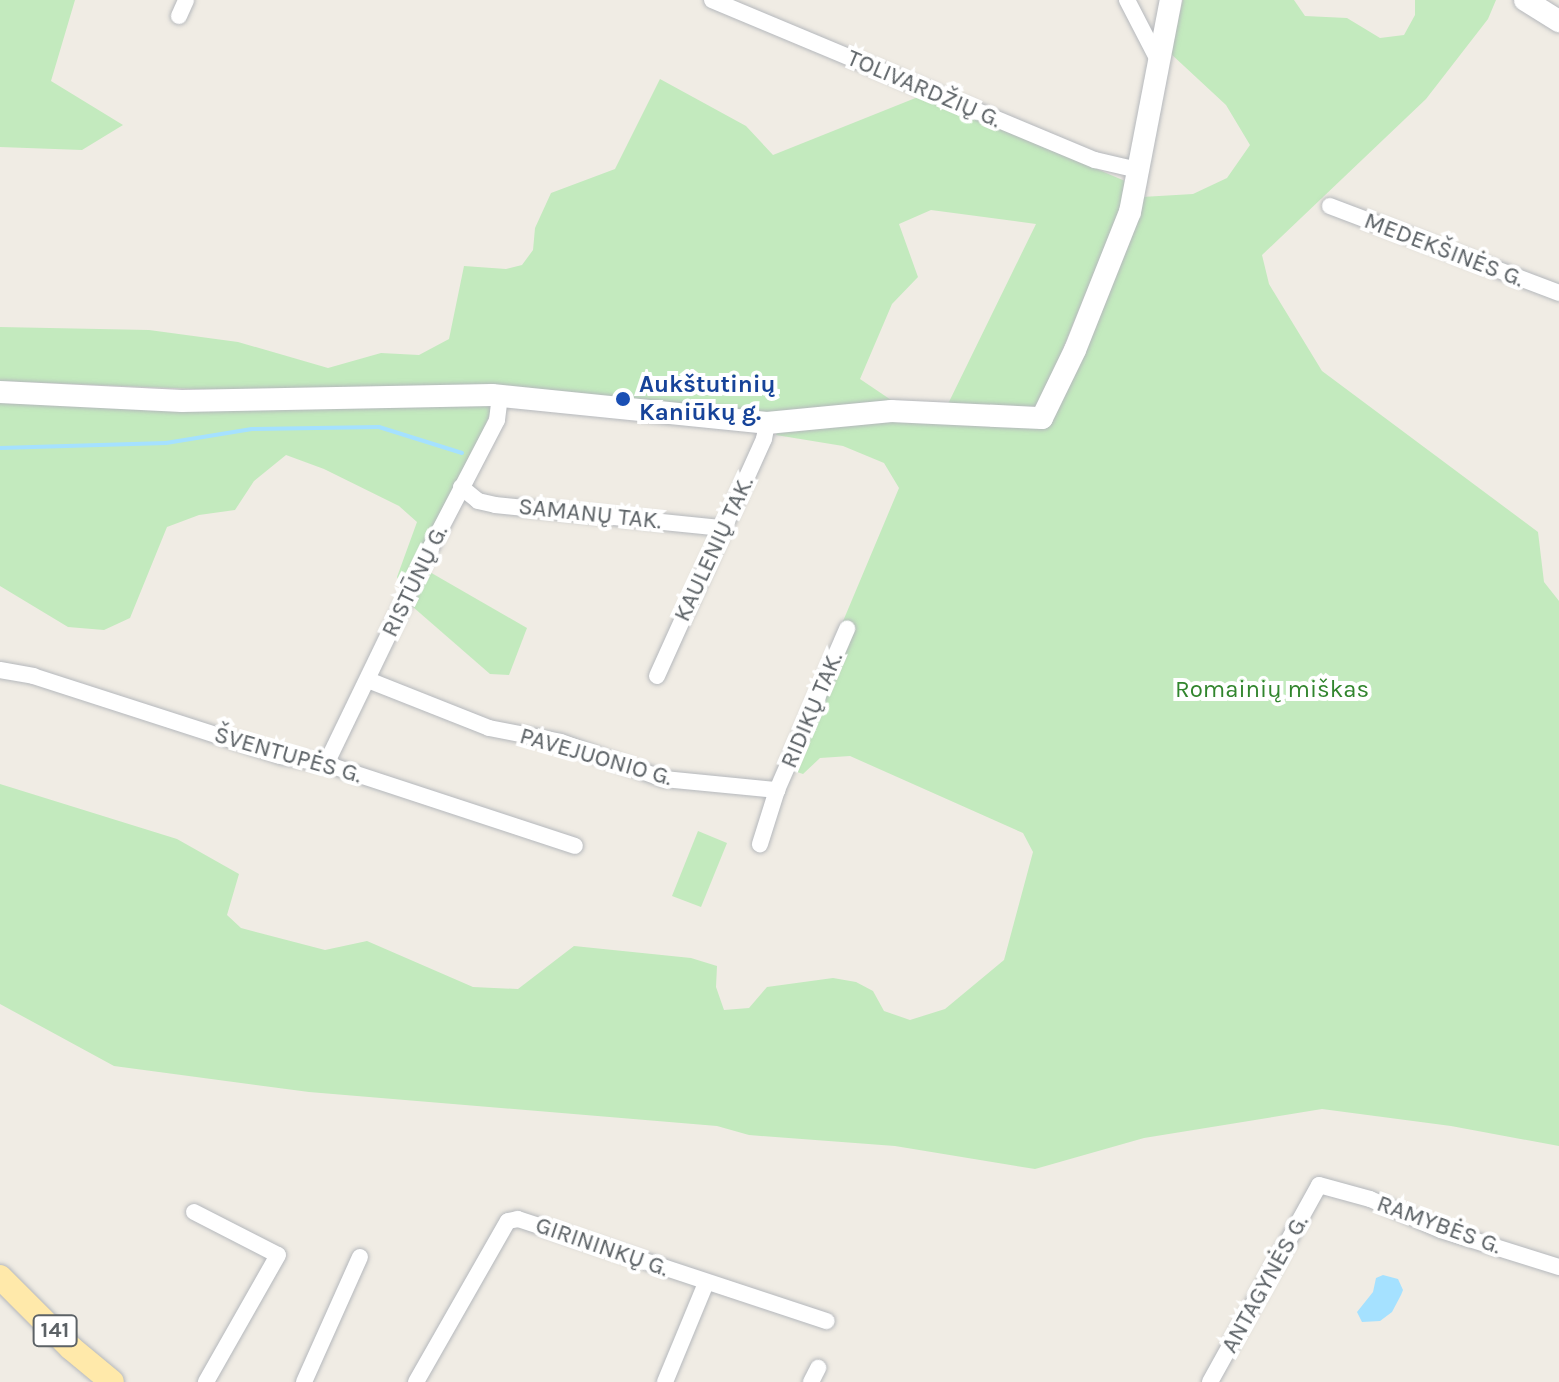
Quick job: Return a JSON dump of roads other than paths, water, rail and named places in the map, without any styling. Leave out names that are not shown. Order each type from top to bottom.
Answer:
[{"type":"main road","name":"141","points":[[0,1277],[71,1348],[112,1382]]},
{"type":"street","name":"TOLIVARDŽIŲ G.","points":[[712,0],[1095,160],[1138,170]]},
{"type":"street","points":[[1127,0],[1159,62]]},
{"type":"street","points":[[0,392],[182,401],[500,396],[767,423],[891,411],[1042,418],[1075,350],[1130,212],[1171,0]]},
{"type":"street","points":[[1525,0],[1559,21]]},
{"type":"street","name":"MEDEKŠINĖS G.","points":[[1330,206],[1559,293]]},
{"type":"street","name":"RISTŪNŲ G.","points":[[326,764],[461,487],[497,420],[500,396]]},
{"type":"street","name":"KAULENIŲ TAK.","points":[[657,676],[764,439],[767,423]]},
{"type":"street","name":"SAMANŲ TAK.","points":[[461,487],[478,501],[495,505],[723,528]]},
{"type":"street","name":"RIDIKŲ TAK.","points":[[777,790],[847,629]]},
{"type":"street","name":"ŠVENTUPĖS G.","points":[[0,670],[33,676],[281,756],[326,764],[575,846]]},
{"type":"street","name":"PAVEJUONIO G.","points":[[368,680],[489,728],[561,742],[664,779],[777,790]]},
{"type":"street","points":[[760,844],[777,790]]},
{"type":"street","name":"RAMYBĖS G.","points":[[1319,1185],[1370,1199],[1441,1230],[1559,1267]]},
{"type":"street","name":"ANTAGYNĖS G.","points":[[1210,1382],[1319,1185]]},
{"type":"street","points":[[194,1212],[278,1255],[206,1382]]},
{"type":"street","name":"GIRININKŲ G.","points":[[416,1382],[508,1221],[537,1223],[706,1283],[827,1321]]},
{"type":"street","points":[[304,1382],[360,1257]]},
{"type":"street","points":[[665,1382],[706,1283]]},
{"type":"water","points":[[1383,1275],[1398,1279],[1403,1290],[1401,1295],[1392,1312],[1380,1321],[1362,1322],[1357,1312],[1373,1292],[1376,1278]]},
{"type":"waterway","points":[[0,448],[166,443],[252,429],[379,427],[462,453]]},
{"type":"place","name":"Aukštutinių Kaniūkų g.","points":[[623,399]]},
{"type":"park label","name":"Romainių miškas","points":[[1272,690]]}]
